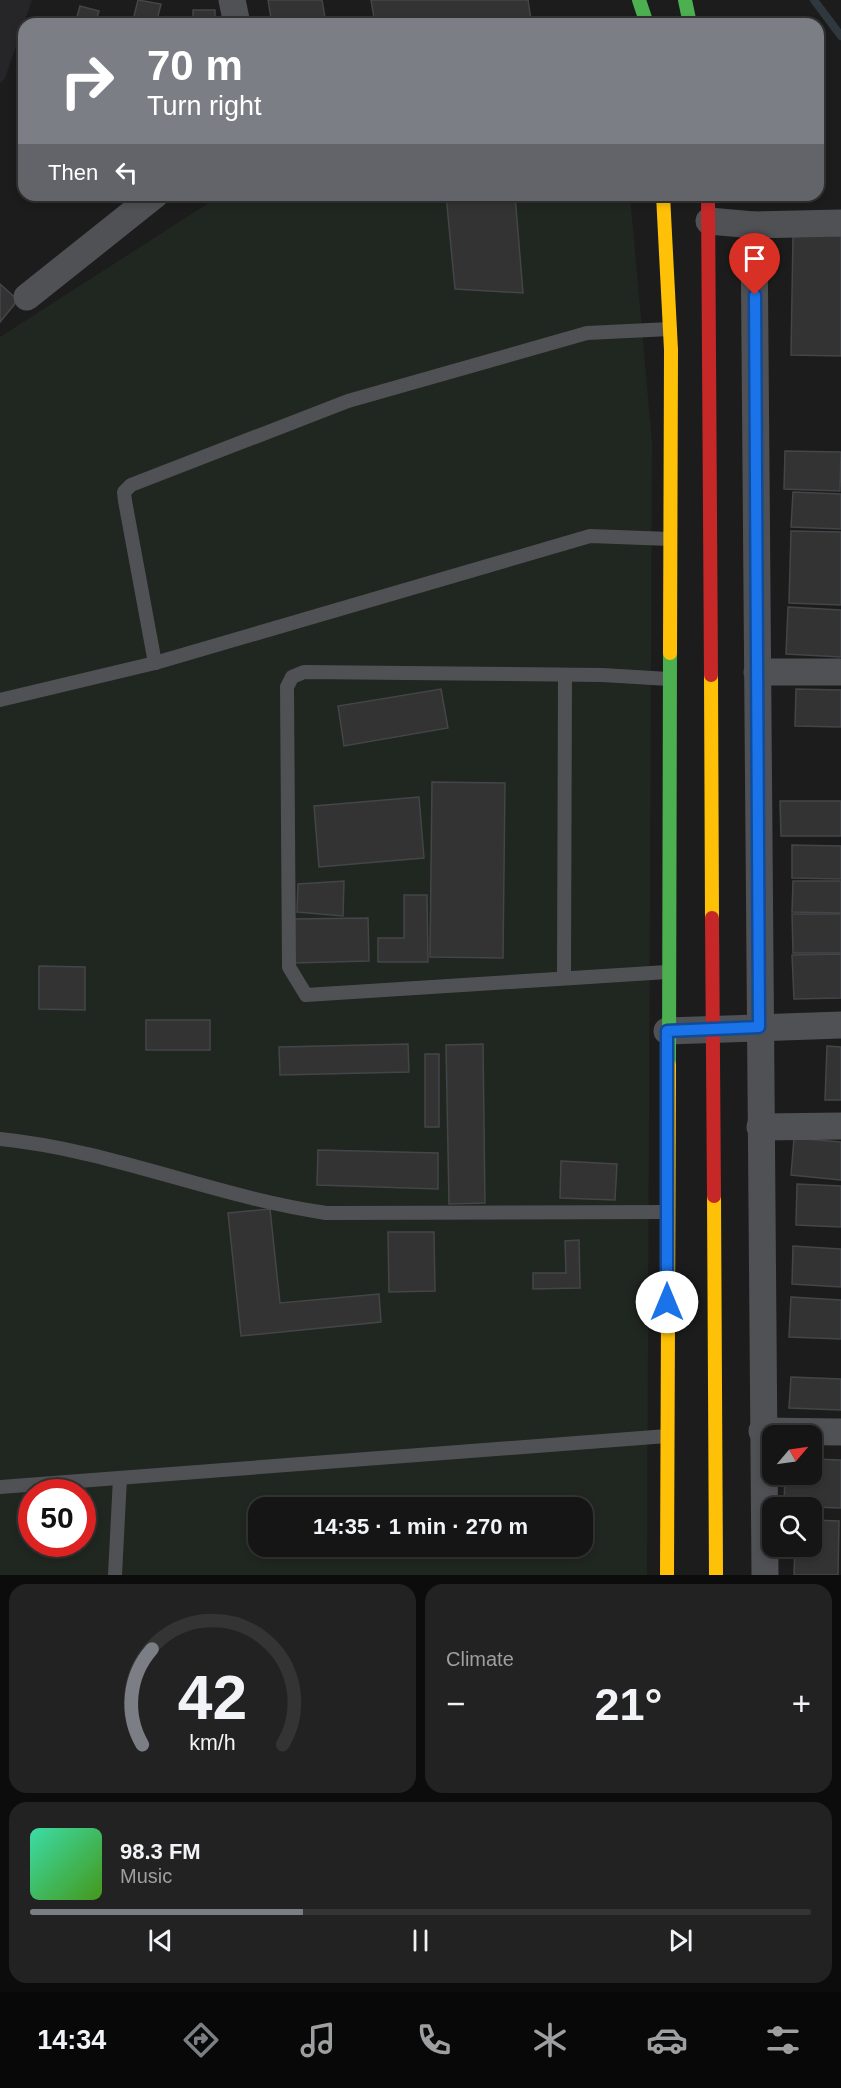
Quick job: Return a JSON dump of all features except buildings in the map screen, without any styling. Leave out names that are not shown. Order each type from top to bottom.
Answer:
[{"type":"main road","points":[[639,0],[645,18]]},
{"type":"main road","points":[[685,0],[689,18]]},
{"type":"main road","points":[[663,201],[670,329],[675,538],[669,679],[673,972],[667,1031],[667,1575]]},
{"type":"main road","points":[[708,208],[707,971],[713,1029],[716,1575]]},
{"type":"street","points":[[232,0],[236,18]]},
{"type":"street","points":[[27,297],[147,201]]},
{"type":"street","points":[[708,208],[754,225],[841,223]]},
{"type":"street","points":[[754,225],[762,1431]]},
{"type":"street","points":[[757,672],[841,672]]},
{"type":"street","points":[[667,1031],[841,1025]]},
{"type":"street","points":[[760,1128],[841,1126]]},
{"type":"street","points":[[822,1432],[841,1432]]},
{"type":"street","points":[[763,1485],[765,1575]]},
{"type":"lane","points":[[155,663],[124,501],[124,492],[131,485],[348,401],[586,333],[670,329]]},
{"type":"lane","points":[[0,700],[155,663],[590,536],[675,538]]},
{"type":"lane","points":[[669,679],[566,675],[304,672],[292,677],[287,687],[289,967],[306,995],[673,972]]},
{"type":"lane","points":[[564,978],[566,675]]},
{"type":"lane","points":[[0,1139],[118,1161],[289,1208],[326,1213],[667,1212]]},
{"type":"lane","points":[[0,1487],[667,1436]]},
{"type":"lane","points":[[115,1575],[120,1478]]},
{"type":"shaded area","points":[[0,0],[32,0],[26,18],[18,18],[18,40],[5,78],[0,83]]},
{"type":"shaded area","points":[[212,201],[631,201],[652,442],[647,1575],[0,1575],[0,337]]},
{"type":"waterway","points":[[814,0],[841,36]]},
{"type":"traffic: fast","points":[[639,0],[645,18]]},
{"type":"traffic: fast","points":[[685,0],[689,18]]},
{"type":"traffic: fast","points":[[669,1065],[670,653]]},
{"type":"traffic: slow","points":[[663,201],[671,350],[670,653]]},
{"type":"traffic: slow","points":[[711,675],[712,918]]},
{"type":"traffic: slow","points":[[667,1575],[669,1065]]},
{"type":"traffic: slow","points":[[714,1196],[716,1575]]},
{"type":"traffic: jam","points":[[708,201],[711,675]]},
{"type":"traffic: jam","points":[[712,918],[714,1196]]},
{"type":"route","points":[[667,1302],[667,1031],[759,1027],[755,295]]}]
